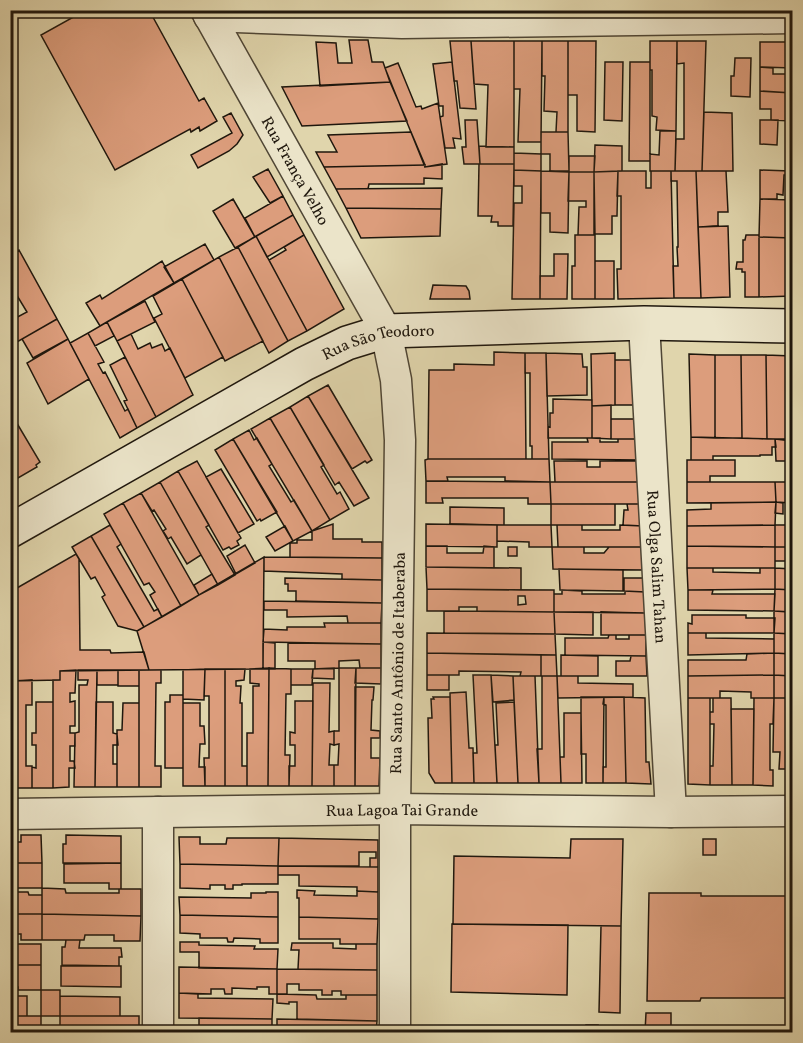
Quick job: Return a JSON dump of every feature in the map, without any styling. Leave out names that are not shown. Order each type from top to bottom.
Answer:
[{"type":"main road","name":"Rua São Teodoro","points":[[10,531],[304,364],[346,343],[386,331],[644,323],[792,326]]},
{"type":"street","points":[[207,14],[792,18]]},
{"type":"street","name":"Rua França Velho","points":[[207,14],[386,331]]},
{"type":"street","name":"Rua Olga Salim Tahan","points":[[644,323],[671,812]]},
{"type":"street","name":"Rua Santo Antônio de Itaberaba","points":[[386,331],[396,380],[400,440],[395,809],[395,1032]]},
{"type":"street","name":"Rua Lagoa Tai Grande","points":[[10,814],[395,809],[792,811]]},
{"type":"street","points":[[158,812],[158,1032]]},
{"type":"building","points":[[86,10],[149,10],[199,101],[204,98],[217,121],[200,131],[199,127],[191,132],[190,129],[115,170],[41,35]]},
{"type":"building","points":[[349,40],[368,40],[372,62],[383,62],[390,82],[320,86],[316,42],[336,43],[338,63],[352,63]]},
{"type":"building","points":[[450,41],[471,41],[476,109],[460,108],[457,81],[454,81]]},
{"type":"building","points":[[471,41],[514,41],[514,147],[486,147],[488,85],[474,84]]},
{"type":"building","points":[[514,41],[542,41],[541,142],[518,142],[520,89],[514,89]]},
{"type":"building","points":[[542,41],[568,41],[568,132],[556,132],[557,112],[544,111],[545,76],[542,76]]},
{"type":"building","points":[[568,41],[596,41],[595,132],[577,131],[577,95],[568,95]]},
{"type":"building","points":[[650,41],[677,41],[676,131],[656,130],[657,117],[652,116]]},
{"type":"building","points":[[677,41],[706,41],[702,171],[675,171],[676,139],[684,139],[684,63],[677,64]]},
{"type":"building","points":[[760,42],[792,42],[792,68],[760,67]]},
{"type":"building","points":[[735,58],[751,58],[750,97],[731,96],[731,76],[734,76]]},
{"type":"building","points":[[452,62],[461,139],[453,138],[455,148],[445,148],[440,117],[443,116],[443,106],[439,106],[433,64]]},
{"type":"building","points":[[605,62],[623,62],[622,121],[604,120]]},
{"type":"building","points":[[630,62],[650,62],[650,161],[629,161]]},
{"type":"building","points":[[398,63],[416,107],[421,106],[422,109],[438,103],[447,164],[425,167],[385,68]]},
{"type":"building","points":[[760,67],[773,68],[773,74],[792,74],[792,93],[760,91]]},
{"type":"building","points":[[390,82],[407,121],[302,126],[282,87]]},
{"type":"building","points":[[760,91],[792,93],[792,121],[771,120],[771,109],[760,109]]},
{"type":"building","points":[[704,112],[732,113],[733,171],[702,171]]},
{"type":"building","points":[[231,113],[243,135],[229,151],[198,168],[191,155],[232,133],[223,117]]},
{"type":"building","points":[[465,120],[477,120],[480,164],[464,164],[462,147],[466,147]]},
{"type":"building","points":[[760,120],[778,120],[777,145],[760,144]]},
{"type":"building","points":[[788,121],[792,121],[792,145],[788,145]]},
{"type":"building","points":[[660,131],[676,131],[675,171],[650,171],[650,154],[659,155]]},
{"type":"building","points":[[411,132],[425,165],[324,167],[316,152],[337,152],[328,135]]},
{"type":"building","points":[[541,132],[568,132],[569,171],[550,171],[550,154],[541,154]]},
{"type":"building","points":[[595,145],[622,146],[622,171],[594,172]]},
{"type":"building","points":[[788,145],[792,145],[792,171],[788,170]]},
{"type":"building","points":[[479,146],[514,147],[514,164],[480,164]]},
{"type":"building","points":[[514,153],[541,154],[541,171],[514,170]]},
{"type":"building","points":[[569,156],[595,156],[594,172],[569,172]]},
{"type":"building","points":[[442,164],[442,179],[424,178],[424,184],[369,184],[368,189],[336,189],[324,167],[425,165],[425,167]]},
{"type":"building","points":[[479,164],[514,164],[513,226],[498,226],[498,222],[491,222],[492,216],[478,216]]},
{"type":"building","points":[[268,169],[283,196],[270,203],[253,177]]},
{"type":"building","points":[[514,170],[541,171],[540,299],[512,299],[514,203],[522,203],[522,186],[514,186]]},
{"type":"building","points":[[760,170],[790,171],[790,175],[784,175],[783,195],[777,194],[777,199],[760,199]]},
{"type":"building","points":[[541,171],[569,172],[568,233],[550,232],[550,213],[541,213]]},
{"type":"building","points":[[618,171],[617,216],[612,216],[612,234],[594,234],[594,172]]},
{"type":"building","points":[[618,171],[646,171],[646,188],[651,188],[651,171],[671,171],[674,298],[618,299],[617,269],[621,269],[621,196],[617,196]]},
{"type":"building","points":[[671,171],[696,171],[701,298],[674,298],[673,266],[678,266],[677,181],[671,181]]},
{"type":"building","points":[[696,171],[726,171],[728,212],[718,212],[718,226],[698,227]]},
{"type":"building","points":[[790,171],[792,171],[792,200],[789,200]]},
{"type":"building","points":[[569,172],[594,172],[595,235],[578,235],[579,207],[586,207],[586,201],[568,201]]},
{"type":"building","points":[[442,188],[441,209],[346,208],[336,189]]},
{"type":"building","points":[[283,196],[293,215],[255,237],[245,218]]},
{"type":"building","points":[[233,199],[255,237],[235,248],[213,211]]},
{"type":"building","points":[[760,199],[792,200],[792,238],[759,237]]},
{"type":"building","points":[[346,208],[441,209],[440,236],[361,238]]},
{"type":"building","points":[[293,215],[304,235],[267,257],[256,236]]},
{"type":"building","points":[[728,226],[730,297],[701,298],[698,227]]},
{"type":"building","points":[[304,235],[344,309],[307,331],[269,260],[286,250],[284,247]]},
{"type":"building","points":[[575,235],[595,235],[595,299],[572,299]]},
{"type":"building","points":[[746,235],[759,235],[759,297],[745,297],[745,272],[742,272],[742,269],[736,269],[737,262],[743,262],[743,240]]},
{"type":"building","points":[[256,236],[307,331],[288,341],[238,247]]},
{"type":"building","points":[[759,237],[792,238],[792,296],[759,297]]},
{"type":"building","points":[[205,244],[214,260],[174,283],[164,267]]},
{"type":"building","points":[[238,247],[288,341],[269,353],[219,257]]},
{"type":"building","points":[[19,250],[57,319],[10,346],[10,321],[27,312],[10,284],[10,255]]},
{"type":"building","points":[[554,254],[568,254],[567,299],[540,299],[540,276],[554,276]]},
{"type":"building","points":[[219,257],[263,341],[225,361],[182,279]]},
{"type":"building","points":[[162,261],[174,283],[100,326],[86,303],[100,295],[102,299]]},
{"type":"building","points":[[595,261],[614,261],[614,299],[595,299]]},
{"type":"building","points":[[182,279],[223,357],[185,378],[154,318],[162,314],[153,296]]},
{"type":"building","points":[[433,285],[466,286],[470,299],[430,299]]},
{"type":"building","points":[[145,301],[155,322],[117,341],[107,322]]},
{"type":"building","points":[[57,319],[68,339],[33,358],[22,339]]},
{"type":"building","points":[[107,322],[114,336],[95,346],[88,333]]},
{"type":"building","points":[[88,333],[104,362],[98,364],[103,373],[105,372],[125,411],[128,409],[137,428],[120,438],[70,343]]},
{"type":"building","points":[[131,334],[138,349],[150,343],[152,348],[162,344],[165,351],[170,348],[193,395],[156,417],[117,341]]},
{"type":"building","points":[[68,339],[89,379],[48,404],[27,363]]},
{"type":"building","points":[[494,352],[525,353],[526,459],[428,459],[429,370],[454,370],[454,364],[494,365]]},
{"type":"building","points":[[525,353],[546,353],[549,459],[532,459],[530,373],[525,373]]},
{"type":"building","points":[[546,353],[582,354],[583,367],[587,367],[587,395],[547,396]]},
{"type":"building","points":[[615,353],[615,405],[592,406],[591,354]]},
{"type":"building","points":[[689,354],[715,355],[715,438],[691,437]]},
{"type":"building","points":[[715,355],[741,355],[742,438],[715,438]]},
{"type":"building","points":[[741,355],[766,355],[767,439],[742,438]]},
{"type":"building","points":[[766,355],[792,356],[792,439],[767,439]]},
{"type":"building","points":[[125,357],[156,417],[137,428],[124,401],[127,400],[110,365]]},
{"type":"building","points":[[615,360],[633,360],[634,405],[615,405]]},
{"type":"building","points":[[328,385],[372,460],[367,463],[365,461],[352,469],[308,396]]},
{"type":"building","points":[[308,396],[369,498],[354,506],[339,482],[335,485],[290,407]]},
{"type":"building","points":[[553,399],[592,400],[592,438],[548,438]]},
{"type":"building","points":[[611,405],[611,439],[592,438],[592,406]]},
{"type":"building","points":[[290,407],[324,465],[321,467],[337,494],[340,492],[349,509],[330,520],[270,418]]},
{"type":"building","points":[[12,415],[40,462],[36,465],[37,467],[18,478],[10,464],[10,416]]},
{"type":"building","points":[[270,418],[330,520],[312,531],[251,429]]},
{"type":"building","points":[[611,419],[638,419],[639,439],[611,439]]},
{"type":"building","points":[[249,430],[254,440],[257,438],[272,464],[269,466],[291,502],[294,500],[312,531],[293,541],[233,439]]},
{"type":"building","points":[[691,437],[775,439],[776,447],[772,447],[772,455],[713,456],[713,460],[691,460]]},
{"type":"building","points":[[587,438],[600,438],[600,442],[639,439],[640,460],[552,459],[552,442],[588,442]]},
{"type":"building","points":[[233,439],[277,512],[261,521],[260,519],[257,521],[215,450]]},
{"type":"building","points":[[775,439],[792,441],[792,461],[776,461]]},
{"type":"building","points":[[549,459],[550,482],[505,481],[505,477],[447,477],[448,481],[426,481],[425,460]]},
{"type":"building","points":[[687,460],[735,460],[735,476],[710,476],[710,482],[687,482]]},
{"type":"building","points":[[197,461],[241,538],[237,541],[239,545],[231,549],[229,547],[223,550],[178,471]]},
{"type":"building","points":[[554,461],[587,461],[587,467],[600,467],[600,461],[640,461],[641,482],[555,482]]},
{"type":"building","points":[[221,469],[254,524],[238,533],[206,477]]},
{"type":"building","points":[[178,471],[209,525],[206,527],[235,575],[218,585],[160,482]]},
{"type":"building","points":[[426,481],[550,482],[551,504],[528,504],[528,498],[442,498],[443,503],[426,503]]},
{"type":"building","points":[[160,482],[201,555],[187,564],[171,537],[168,539],[163,531],[166,529],[141,493]]},
{"type":"building","points":[[550,482],[641,482],[642,504],[551,504]]},
{"type":"building","points":[[687,482],[775,482],[776,502],[687,503]]},
{"type":"building","points":[[775,482],[789,482],[789,485],[792,485],[792,503],[776,502]]},
{"type":"building","points":[[141,493],[199,595],[181,606],[123,503]]},
{"type":"building","points":[[776,502],[775,525],[687,526],[687,510],[711,509],[711,503]]},
{"type":"building","points":[[776,502],[783,503],[783,514],[775,513]]},
{"type":"building","points":[[123,503],[181,606],[162,617],[150,595],[155,592],[149,583],[144,585],[104,514]]},
{"type":"building","points":[[551,504],[615,504],[615,525],[551,525]]},
{"type":"building","points":[[627,504],[642,504],[643,526],[623,525],[624,510],[628,510]]},
{"type":"building","points":[[788,506],[792,506],[792,525],[788,525]]},
{"type":"building","points":[[450,507],[504,508],[504,525],[450,524]]},
{"type":"building","points":[[333,524],[333,539],[382,542],[382,558],[290,557],[290,543],[297,543],[297,540],[312,540],[312,531]]},
{"type":"building","points":[[426,524],[497,525],[497,547],[426,546]]},
{"type":"building","points":[[110,525],[121,544],[117,547],[154,611],[158,609],[162,617],[144,627],[91,536]]},
{"type":"building","points":[[497,525],[551,525],[552,547],[529,547],[529,542],[497,541]]},
{"type":"building","points":[[557,525],[582,525],[582,530],[620,530],[620,525],[643,526],[643,547],[558,547]]},
{"type":"building","points":[[775,525],[792,525],[792,547],[775,547]]},
{"type":"building","points":[[775,525],[775,547],[687,546],[687,526]]},
{"type":"building","points":[[285,526],[293,541],[275,551],[266,537]]},
{"type":"building","points":[[91,536],[144,627],[137,631],[118,626],[102,597],[105,595],[95,577],[91,579],[72,547]]},
{"type":"building","points":[[245,545],[255,563],[236,574],[227,556]]},
{"type":"building","points":[[426,546],[447,546],[447,553],[483,553],[484,546],[494,547],[494,568],[426,567]]},
{"type":"building","points":[[687,546],[775,547],[775,568],[687,568]]},
{"type":"building","points":[[508,547],[517,547],[517,556],[508,556]]},
{"type":"building","points":[[552,547],[584,547],[584,553],[604,553],[609,547],[643,547],[644,570],[553,569]]},
{"type":"building","points":[[775,547],[792,547],[792,561],[775,561]]},
{"type":"building","points":[[76,554],[79,559],[80,650],[110,650],[111,653],[144,652],[149,670],[60,671],[60,680],[10,681],[10,592]]},
{"type":"building","points":[[264,557],[382,558],[382,580],[342,579],[342,574],[264,571]]},
{"type":"building","points":[[264,557],[263,669],[149,670],[137,631]]},
{"type":"building","points":[[426,567],[521,568],[521,590],[427,589]]},
{"type":"building","points":[[687,568],[713,568],[713,572],[760,573],[760,568],[775,568],[775,589],[688,590]]},
{"type":"building","points":[[775,568],[792,569],[792,590],[775,589]]},
{"type":"building","points":[[559,569],[623,570],[623,591],[560,590]]},
{"type":"building","points":[[212,574],[218,585],[199,595],[194,585]]},
{"type":"building","points":[[285,578],[382,580],[382,603],[296,601],[296,591],[288,591]]},
{"type":"building","points":[[624,578],[644,578],[645,592],[624,591]]},
{"type":"building","points":[[427,589],[554,590],[554,612],[477,611],[477,607],[459,607],[459,611],[427,611]],"holes":[[[518,596],[525,596],[526,604],[518,605]]]},
{"type":"building","points":[[775,589],[792,590],[792,612],[774,611]]},
{"type":"building","points":[[562,590],[582,591],[582,594],[645,592],[645,613],[554,612],[554,594],[562,594]]},
{"type":"building","points":[[688,590],[713,590],[712,594],[775,594],[774,611],[688,610]]},
{"type":"building","points":[[264,601],[382,603],[381,623],[348,623],[347,616],[287,617],[287,610],[264,610]]},
{"type":"building","points":[[444,611],[554,612],[555,634],[444,633]]},
{"type":"building","points":[[774,611],[789,612],[789,616],[792,617],[792,634],[774,633]]},
{"type":"building","points":[[554,612],[593,612],[593,635],[555,634]]},
{"type":"building","points":[[601,612],[645,613],[646,635],[601,635]]},
{"type":"building","points":[[692,615],[746,615],[746,618],[775,618],[774,633],[688,633],[688,623],[692,624]]},
{"type":"building","points":[[324,623],[381,623],[381,644],[263,642],[264,629],[325,627]]},
{"type":"building","points":[[427,633],[555,634],[556,655],[427,653]]},
{"type":"building","points":[[688,633],[706,633],[706,638],[774,639],[774,653],[688,655]]},
{"type":"building","points":[[774,633],[792,634],[792,654],[774,653]]},
{"type":"building","points":[[609,635],[616,635],[616,639],[629,639],[629,635],[646,635],[646,656],[565,655],[565,638],[608,638]]},
{"type":"building","points":[[263,642],[275,643],[275,669],[263,669]]},
{"type":"building","points":[[288,643],[381,644],[381,668],[360,668],[359,660],[339,661],[339,668],[315,669],[315,661],[288,661]]},
{"type":"building","points":[[427,653],[541,655],[541,676],[520,676],[521,672],[459,671],[459,675],[427,675]]},
{"type":"building","points":[[774,653],[792,654],[792,676],[774,675]]},
{"type":"building","points":[[774,653],[774,675],[688,676],[688,660],[746,660],[747,654]]},
{"type":"building","points":[[541,655],[556,655],[557,676],[541,676]]},
{"type":"building","points":[[561,655],[598,656],[598,676],[561,676]]},
{"type":"building","points":[[631,656],[646,656],[647,676],[616,676],[616,661],[630,661]]},
{"type":"building","points":[[269,668],[268,786],[247,786],[247,733],[253,733],[253,686],[259,686],[259,684],[250,683],[250,669]]},
{"type":"building","points":[[269,668],[291,669],[291,694],[286,694],[285,755],[290,755],[289,786],[268,786]]},
{"type":"building","points":[[334,668],[334,679],[312,678],[313,669]]},
{"type":"building","points":[[339,668],[356,668],[355,786],[334,786],[334,765],[338,765],[339,744],[334,745],[334,731],[339,731]]},
{"type":"building","points":[[356,668],[381,668],[381,684],[355,683]]},
{"type":"building","points":[[205,669],[204,700],[183,699],[183,670]]},
{"type":"building","points":[[205,669],[225,669],[225,786],[205,786],[204,758],[209,758],[209,696],[204,696]]},
{"type":"building","points":[[225,669],[245,669],[244,680],[236,681],[236,686],[241,686],[242,766],[247,766],[247,786],[225,786]]},
{"type":"building","points":[[291,669],[313,669],[312,685],[291,685]]},
{"type":"building","points":[[76,670],[75,693],[70,693],[70,702],[75,701],[75,726],[70,726],[70,733],[75,733],[75,746],[70,746],[70,761],[74,761],[75,768],[69,768],[69,787],[53,788],[53,680],[60,680],[60,671]]},
{"type":"building","points":[[78,670],[97,670],[95,787],[74,787],[75,733],[79,732],[79,685],[87,685],[88,680],[78,680]]},
{"type":"building","points":[[97,670],[118,670],[118,685],[97,685]]},
{"type":"building","points":[[118,670],[139,670],[139,686],[118,686]]},
{"type":"building","points":[[139,670],[161,670],[161,683],[156,683],[155,766],[161,766],[161,787],[139,787]]},
{"type":"building","points":[[427,675],[449,675],[449,690],[427,690]]},
{"type":"building","points":[[473,675],[491,675],[497,783],[474,783],[473,753],[477,753]]},
{"type":"building","points":[[491,675],[513,676],[514,700],[493,702]]},
{"type":"building","points":[[774,675],[792,676],[792,698],[774,698]]},
{"type":"building","points":[[774,675],[774,698],[751,698],[751,692],[720,691],[720,698],[688,698],[688,676]]},
{"type":"building","points":[[513,676],[535,676],[539,783],[518,783]]},
{"type":"building","points":[[542,676],[557,676],[561,783],[539,783],[537,749],[542,749]]},
{"type":"building","points":[[557,676],[578,676],[578,683],[633,684],[633,697],[558,698]]},
{"type":"building","points":[[32,680],[32,705],[26,705],[26,766],[32,766],[32,788],[10,788],[11,681]]},
{"type":"building","points":[[313,683],[330,683],[329,732],[334,731],[334,745],[330,744],[329,765],[334,765],[334,786],[312,786]]},
{"type":"building","points":[[355,687],[374,687],[371,730],[380,731],[380,738],[371,738],[371,758],[380,758],[379,786],[355,786]]},
{"type":"building","points":[[466,692],[469,748],[473,748],[474,783],[452,783],[450,693]]},
{"type":"building","points":[[170,695],[183,695],[183,768],[165,768],[165,702],[170,702]]},
{"type":"building","points":[[433,697],[450,697],[452,783],[435,783],[429,773],[428,718],[432,718],[431,699],[434,699]]},
{"type":"building","points":[[581,697],[604,697],[603,783],[586,783],[586,754],[581,754]]},
{"type":"building","points":[[604,697],[624,697],[626,783],[603,783],[603,767],[606,767]]},
{"type":"building","points":[[624,697],[645,698],[646,762],[649,762],[651,784],[626,783]]},
{"type":"building","points":[[688,698],[710,698],[710,785],[688,784]]},
{"type":"building","points":[[713,698],[731,698],[732,785],[710,785],[714,724],[710,724],[710,712],[713,712]]},
{"type":"building","points":[[754,698],[774,698],[773,724],[770,724],[770,770],[773,770],[773,786],[753,785]]},
{"type":"building","points":[[774,698],[792,698],[792,769],[779,769],[780,752],[773,752]]},
{"type":"building","points":[[295,701],[313,701],[312,786],[289,786],[289,766],[295,766],[295,745],[290,745],[290,732],[295,733]]},
{"type":"building","points":[[36,702],[53,702],[53,788],[32,788],[32,767],[36,768],[36,745],[32,745],[32,733],[36,733]]},
{"type":"building","points":[[96,702],[113,702],[113,733],[117,734],[118,745],[113,745],[113,764],[117,764],[117,787],[95,787]]},
{"type":"building","points":[[514,702],[518,783],[497,783],[496,703]]},
{"type":"building","points":[[123,703],[139,703],[139,787],[117,787],[117,730],[122,730]]},
{"type":"building","points":[[183,703],[200,703],[200,726],[204,726],[205,744],[200,744],[199,767],[205,767],[205,786],[183,786]]},
{"type":"building","points":[[731,709],[754,709],[753,785],[732,785]]},
{"type":"building","points":[[564,713],[581,713],[582,783],[561,783],[560,757],[564,757]]},
{"type":"building","points":[[21,835],[41,835],[42,863],[10,863],[10,842],[21,842]]},
{"type":"building","points":[[66,835],[121,836],[121,863],[63,863],[63,844],[66,844]]},
{"type":"building","points":[[179,837],[200,837],[200,844],[226,844],[227,838],[279,838],[278,866],[180,864]]},
{"type":"building","points":[[279,838],[378,840],[378,867],[370,867],[370,858],[376,858],[376,852],[359,852],[359,866],[278,866]]},
{"type":"building","points":[[571,839],[623,839],[621,926],[453,924],[454,856],[570,858]]},
{"type":"building","points":[[703,839],[716,839],[716,855],[703,855]]},
{"type":"building","points":[[10,863],[42,863],[42,888],[10,888]]},
{"type":"building","points":[[121,863],[121,889],[109,889],[109,883],[64,883],[64,864]]},
{"type":"building","points":[[180,864],[278,866],[278,884],[233,885],[233,889],[225,889],[225,885],[210,885],[210,889],[180,888]]},
{"type":"building","points":[[278,866],[378,867],[378,892],[357,891],[357,887],[299,886],[299,875],[278,875]]},
{"type":"building","points":[[42,888],[65,889],[66,893],[119,893],[119,889],[141,889],[141,916],[42,914]]},
{"type":"building","points":[[297,890],[315,891],[314,895],[357,896],[357,891],[378,892],[378,919],[299,917]]},
{"type":"building","points":[[10,892],[42,895],[42,914],[10,914]]},
{"type":"building","points":[[278,892],[278,917],[180,915],[179,897],[251,898],[251,893]]},
{"type":"building","points":[[649,893],[701,893],[701,896],[792,896],[792,998],[701,998],[700,1001],[647,1001]]},
{"type":"building","points":[[10,914],[42,914],[42,940],[21,940],[21,934],[10,934]]},
{"type":"building","points":[[42,914],[141,916],[140,941],[114,941],[114,935],[85,935],[84,940],[42,940]]},
{"type":"building","points":[[180,915],[278,917],[278,943],[260,943],[260,939],[234,938],[233,942],[228,942],[227,938],[200,938],[200,934],[180,933]]},
{"type":"building","points":[[299,917],[378,919],[377,944],[340,944],[340,939],[299,939]]},
{"type":"building","points":[[452,924],[568,925],[567,995],[451,992]]},
{"type":"building","points":[[601,926],[621,926],[620,1013],[599,1012]]},
{"type":"building","points":[[66,940],[80,940],[79,948],[121,948],[122,957],[119,957],[119,966],[62,965],[62,947],[65,947]]},
{"type":"building","points":[[180,942],[278,949],[277,969],[199,968],[199,952],[180,952]]},
{"type":"building","points":[[292,943],[333,943],[333,948],[356,949],[356,944],[377,944],[377,970],[298,969],[299,950],[291,950]]},
{"type":"building","points":[[10,944],[41,944],[41,965],[10,965]]},
{"type":"building","points":[[10,965],[41,965],[41,990],[18,990],[18,987],[10,987]]},
{"type":"building","points":[[61,966],[121,966],[121,987],[61,986]]},
{"type":"building","points":[[179,967],[277,969],[277,994],[269,994],[269,987],[232,988],[232,994],[225,994],[224,989],[211,989],[211,994],[179,993]]},
{"type":"building","points":[[277,969],[377,970],[377,995],[341,995],[341,991],[332,991],[332,995],[322,995],[322,990],[299,990],[299,984],[287,984],[287,994],[277,994]]},
{"type":"building","points":[[41,990],[60,990],[60,1016],[41,1016]]},
{"type":"building","points":[[179,993],[198,994],[198,998],[273,999],[272,1019],[179,1018]]},
{"type":"building","points":[[277,994],[316,995],[317,999],[346,999],[346,995],[377,995],[377,1021],[297,1019],[297,1002],[277,1003]]},
{"type":"building","points":[[10,996],[27,996],[27,1016],[10,1016]]},
{"type":"building","points":[[60,996],[120,997],[120,1016],[60,1016]]},
{"type":"building","points":[[646,1013],[671,1013],[671,1029],[792,1029],[792,1032],[645,1032]]},
{"type":"building","points":[[10,1016],[41,1016],[41,1032],[10,1032]]},
{"type":"building","points":[[60,1016],[139,1016],[139,1032],[60,1032]]},
{"type":"building","points":[[199,1018],[272,1019],[272,1032],[199,1032]]},
{"type":"building","points":[[277,1019],[377,1021],[376,1032],[277,1032]]},
{"type":"building","points":[[586,1025],[598,1025],[597,1031],[615,1032],[585,1032]]},
{"type":"building","points":[[453,1028],[567,1030],[567,1032],[453,1032]]}]
